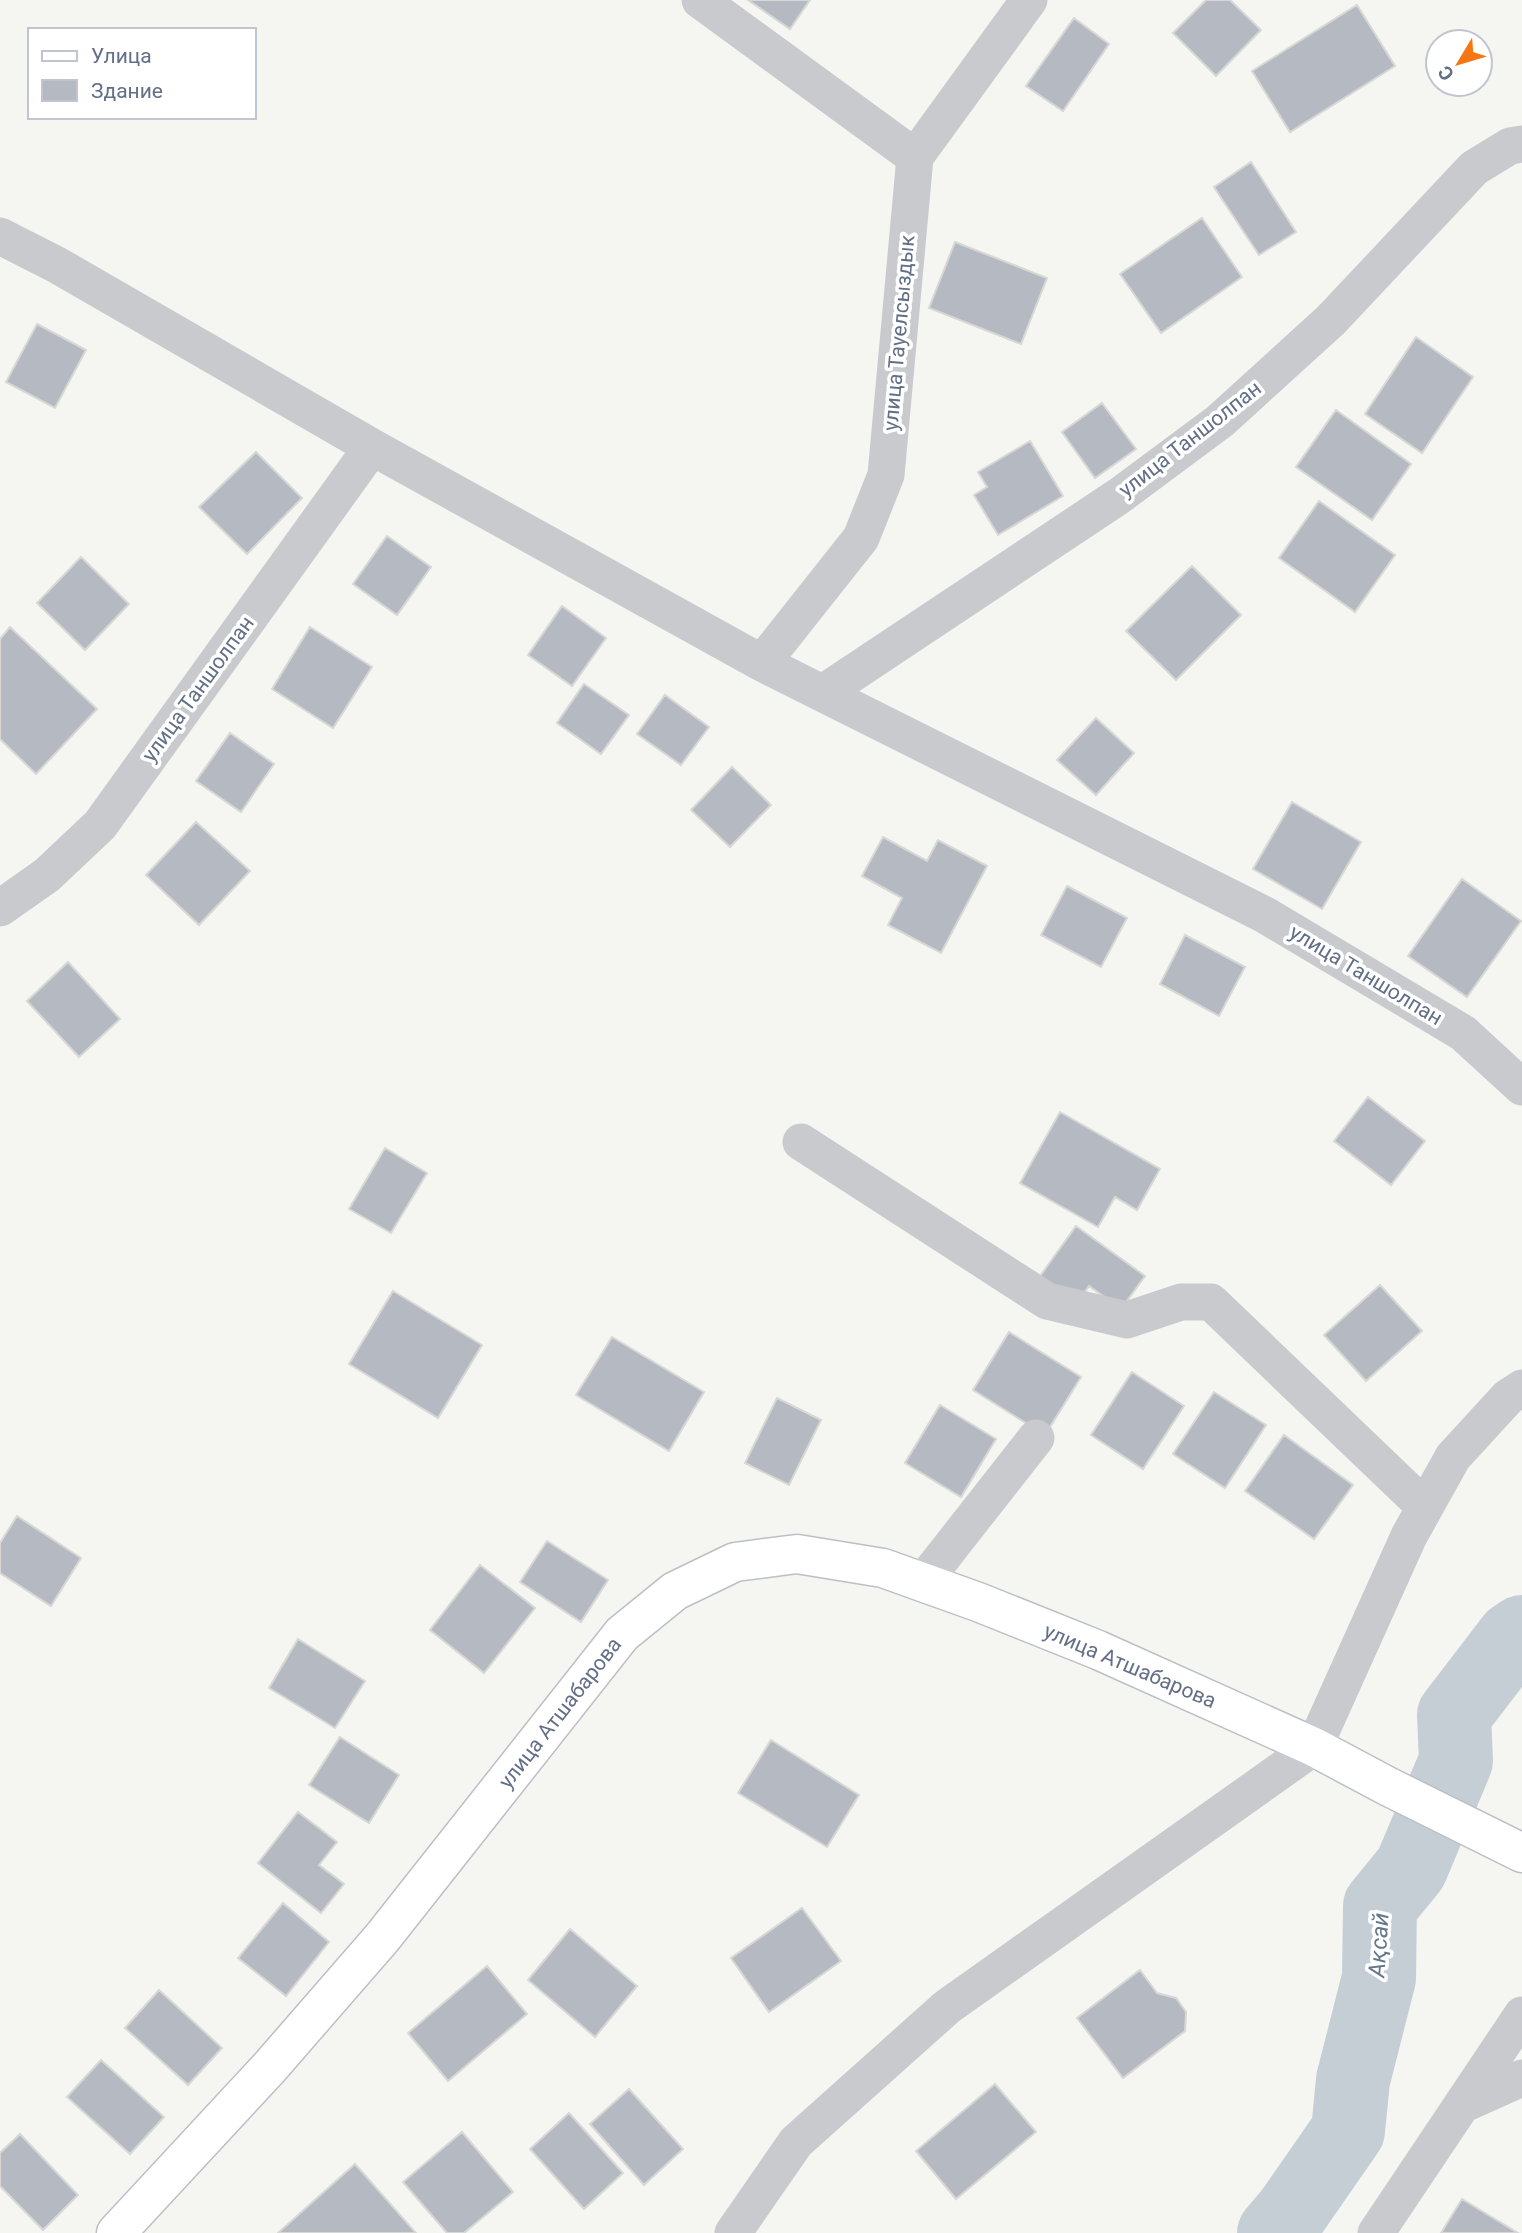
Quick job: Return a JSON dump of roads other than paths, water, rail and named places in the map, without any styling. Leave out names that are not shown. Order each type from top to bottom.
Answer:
[{"type":"main road","name":"улица Атшабарова","points":[[116,2233],[269,2068],[382,1938],[622,1634],[675,1591],[735,1562],[797,1554],[883,1568],[923,1582],[1098,1650],[1314,1747],[1515,1849]]},
{"type":"street","points":[[700,0],[915,157],[1029,0]]},
{"type":"street","name":"улица Таншолпан","points":[[823,693],[1119,496],[1220,421],[1331,320],[1474,168],[1510,146],[1522,144]]},
{"type":"street","name":"улица Тауелсыздык","points":[[762,663],[861,538],[886,475],[915,157]]},
{"type":"street","name":"улица Таншолпан","points":[[0,236],[57,265],[372,447],[762,663],[1265,915],[1463,1033],[1522,1087]]},
{"type":"street","name":"улица Таншолпан","points":[[0,908],[47,875],[100,825],[372,447]]},
{"type":"street","points":[[801,1142],[1047,1301],[1127,1320],[1181,1302],[1211,1302],[1425,1507]]},
{"type":"street","points":[[733,2233],[796,2143],[947,2007],[1314,1747],[1409,1536],[1453,1457],[1508,1397],[1522,1388]]},
{"type":"street","points":[[923,1582],[1036,1438]]},
{"type":"street","points":[[1376,2233],[1522,2015]]},
{"type":"street","points":[[1462,2105],[1522,2078]]},
{"type":"waterway","name":"Ақсай","points":[[1274,2233],[1348,2131],[1353,2080],[1379,1978],[1380,1906],[1411,1868],[1456,1761],[1454,1715],[1513,1638],[1522,1632]]}]
